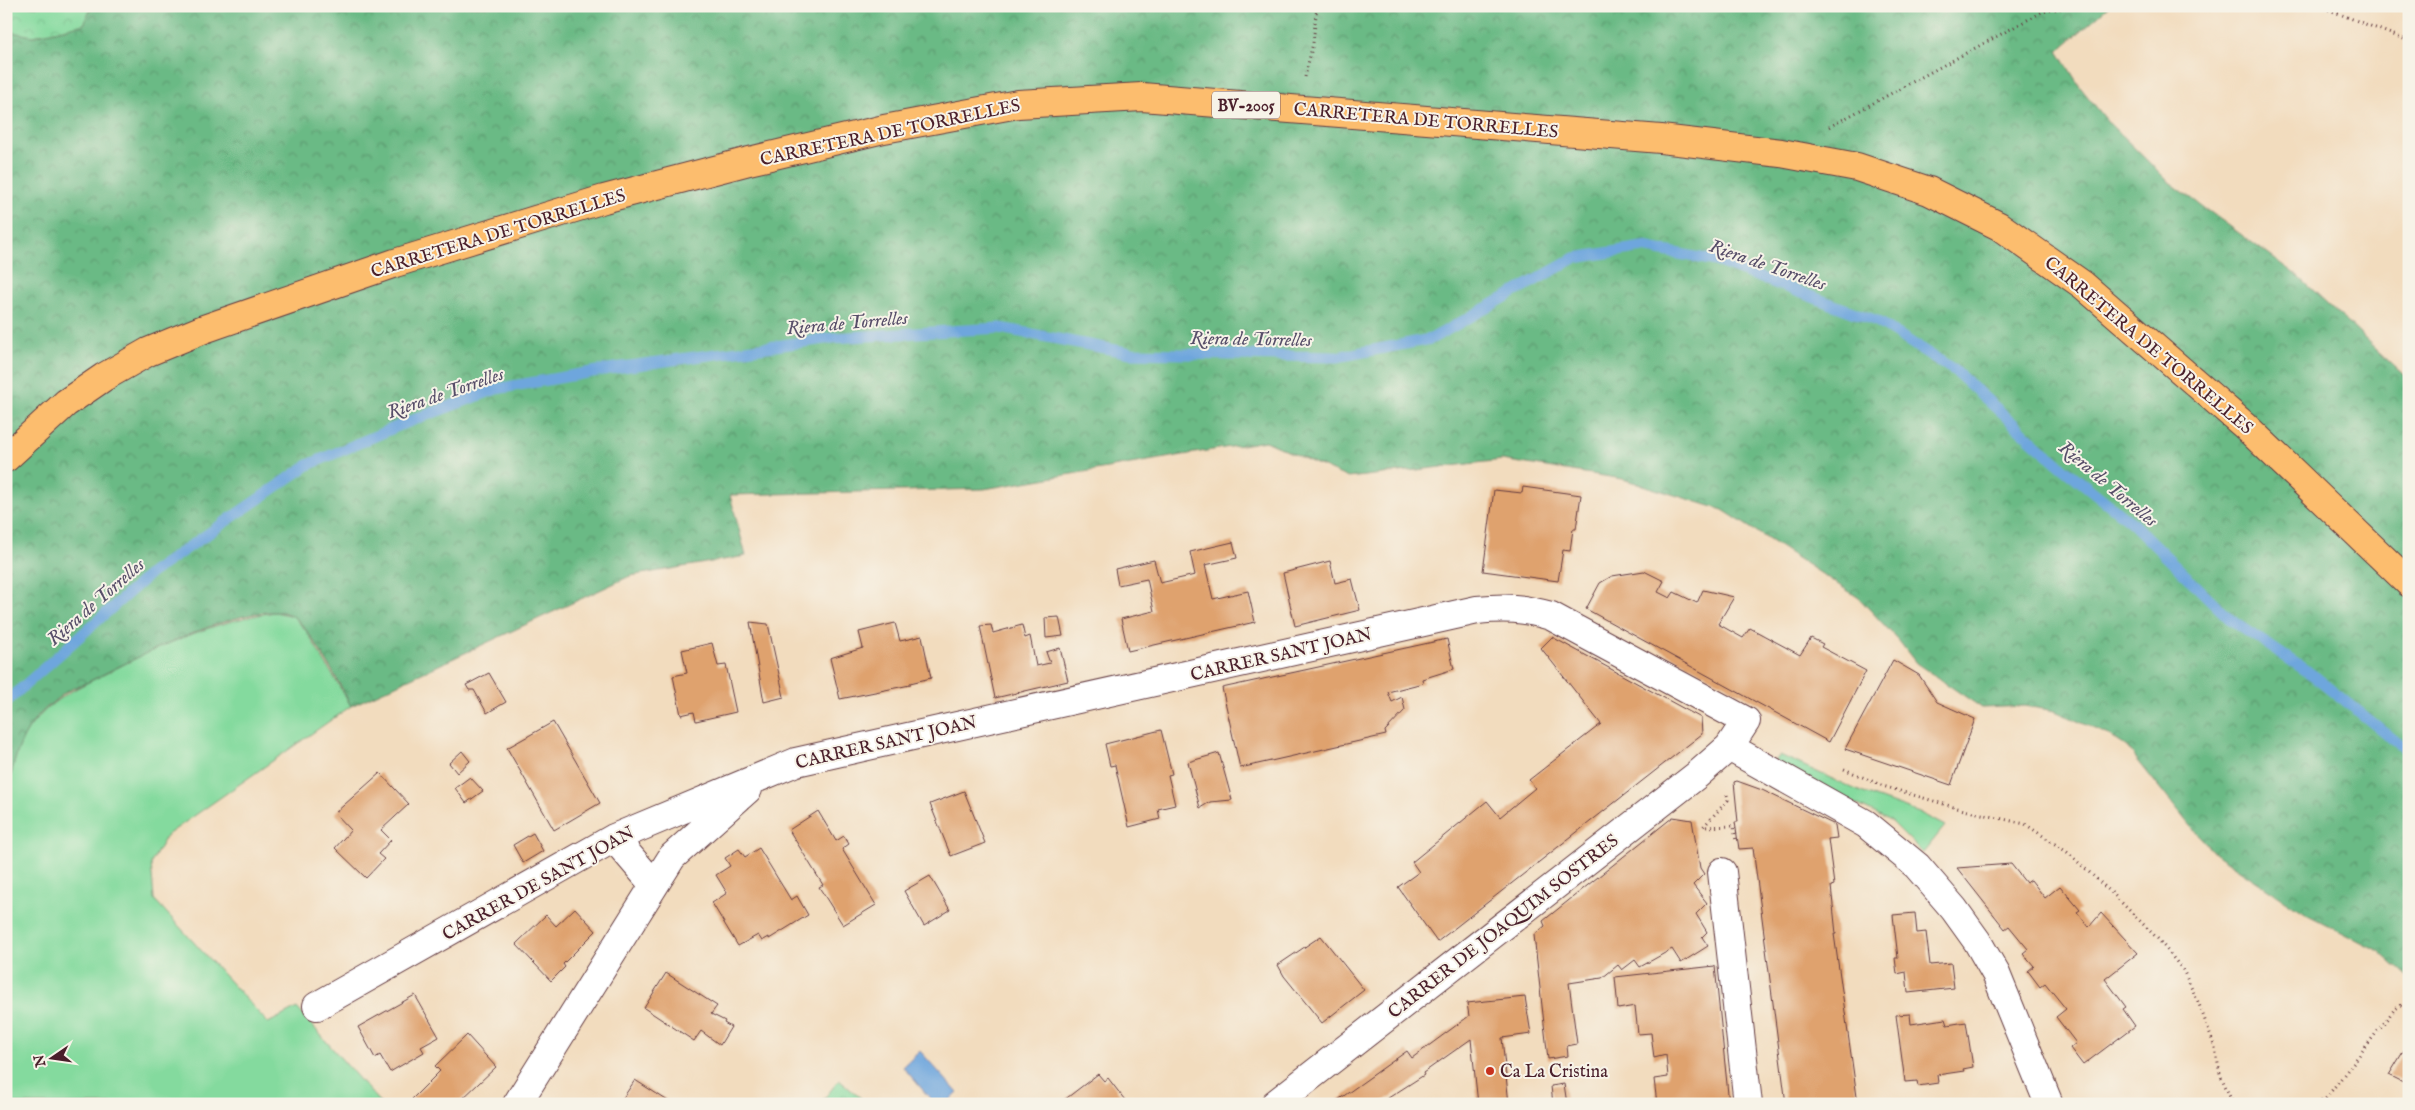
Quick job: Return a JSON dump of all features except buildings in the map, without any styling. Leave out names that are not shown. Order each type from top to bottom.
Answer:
[{"type":"main road","name":"CARRETERA DE TORRELLES","points":[[6,458],[66,403],[104,377],[148,352],[204,329],[386,267],[604,199],[749,161],[884,129],[1018,104],[1142,97],[1661,139],[1781,153],[1857,167],[1928,191],[1999,226],[2046,257],[2122,318],[2244,425],[2409,583]]},
{"type":"street","name":"CARRER SANT JOAN","points":[[766,773],[796,762],[1468,612],[1506,607],[1528,609],[1551,616],[1746,721],[1729,747]]},
{"type":"street","name":"CARRER DE JOAQUIM SOSTRES","points":[[1275,1104],[1697,775],[1729,747]]},
{"type":"street","points":[[1729,747],[1866,824],[1917,866],[1954,908],[1977,941],[1996,974],[2049,1104]]},
{"type":"street","points":[[517,1104],[672,857],[766,773]]},
{"type":"street","name":"CARRER DE SANT JOAN","points":[[317,1006],[614,838],[766,773]]},
{"type":"street","points":[[614,838],[654,885]]},
{"type":"street","points":[[1722,872],[1748,1104]]},
{"type":"path","points":[[1296,109],[1313,43],[1317,6]]},
{"type":"path","points":[[1781,153],[2042,12],[2074,6]]},
{"type":"path","points":[[2319,6],[2409,42]]},
{"type":"path","points":[[1838,767],[1883,786],[1964,810],[2025,824],[2067,852],[2139,920],[2183,970],[2199,1004],[2215,1048],[2220,1074],[2233,1104]]},
{"type":"path","points":[[1720,794],[1726,790],[1728,800],[1703,827],[1734,826],[1737,853],[1722,872]]},
{"type":"path","points":[[2317,1104],[2326,1098],[2394,1010],[2409,1000]]},
{"type":"green space","points":[[6,6],[92,6],[84,24],[33,36],[6,31]]},
{"type":"green space","points":[[92,6],[2109,6],[2058,51],[2080,87],[2109,123],[2168,181],[2299,277],[2409,380],[2409,978],[2379,951],[2306,914],[2218,856],[2190,826],[2127,747],[2109,735],[2055,711],[2025,706],[1982,708],[1916,663],[1899,641],[1859,598],[1723,510],[1623,479],[1502,460],[1348,478],[1265,441],[984,489],[730,495],[746,556],[630,576],[351,706],[317,646],[294,617],[277,612],[254,614],[226,621],[165,645],[69,691],[57,699],[37,717],[23,739],[10,778],[6,799],[6,31],[34,36],[84,24]]},
{"type":"green space","points":[[275,612],[293,616],[307,632],[351,706],[167,835],[151,863],[154,899],[268,1023],[297,1008],[381,1104],[6,1104],[6,799],[15,758],[23,739],[35,721],[51,705],[87,683],[189,635],[231,621]]},
{"type":"green space","points":[[1780,755],[1861,792],[1922,814],[1945,826],[1923,853],[1891,821],[1793,773],[1775,761]]},
{"type":"green space","points":[[839,1080],[868,1104],[820,1104]]},
{"type":"water","points":[[920,1051],[958,1093],[946,1104],[935,1104],[903,1067]]},
{"type":"waterway","name":"Riera de Torrelles","points":[[6,702],[151,573],[308,465],[403,424],[496,389],[615,368],[833,338],[1000,328],[1131,353],[1337,357],[1431,339],[1575,258],[1643,247],[1716,261],[1877,321],[1954,370],[2056,462],[2132,523],[2230,619],[2317,678],[2409,752]]},
{"type":"place","name":"Ca La Cristina","points":[[1490,1071]]}]
